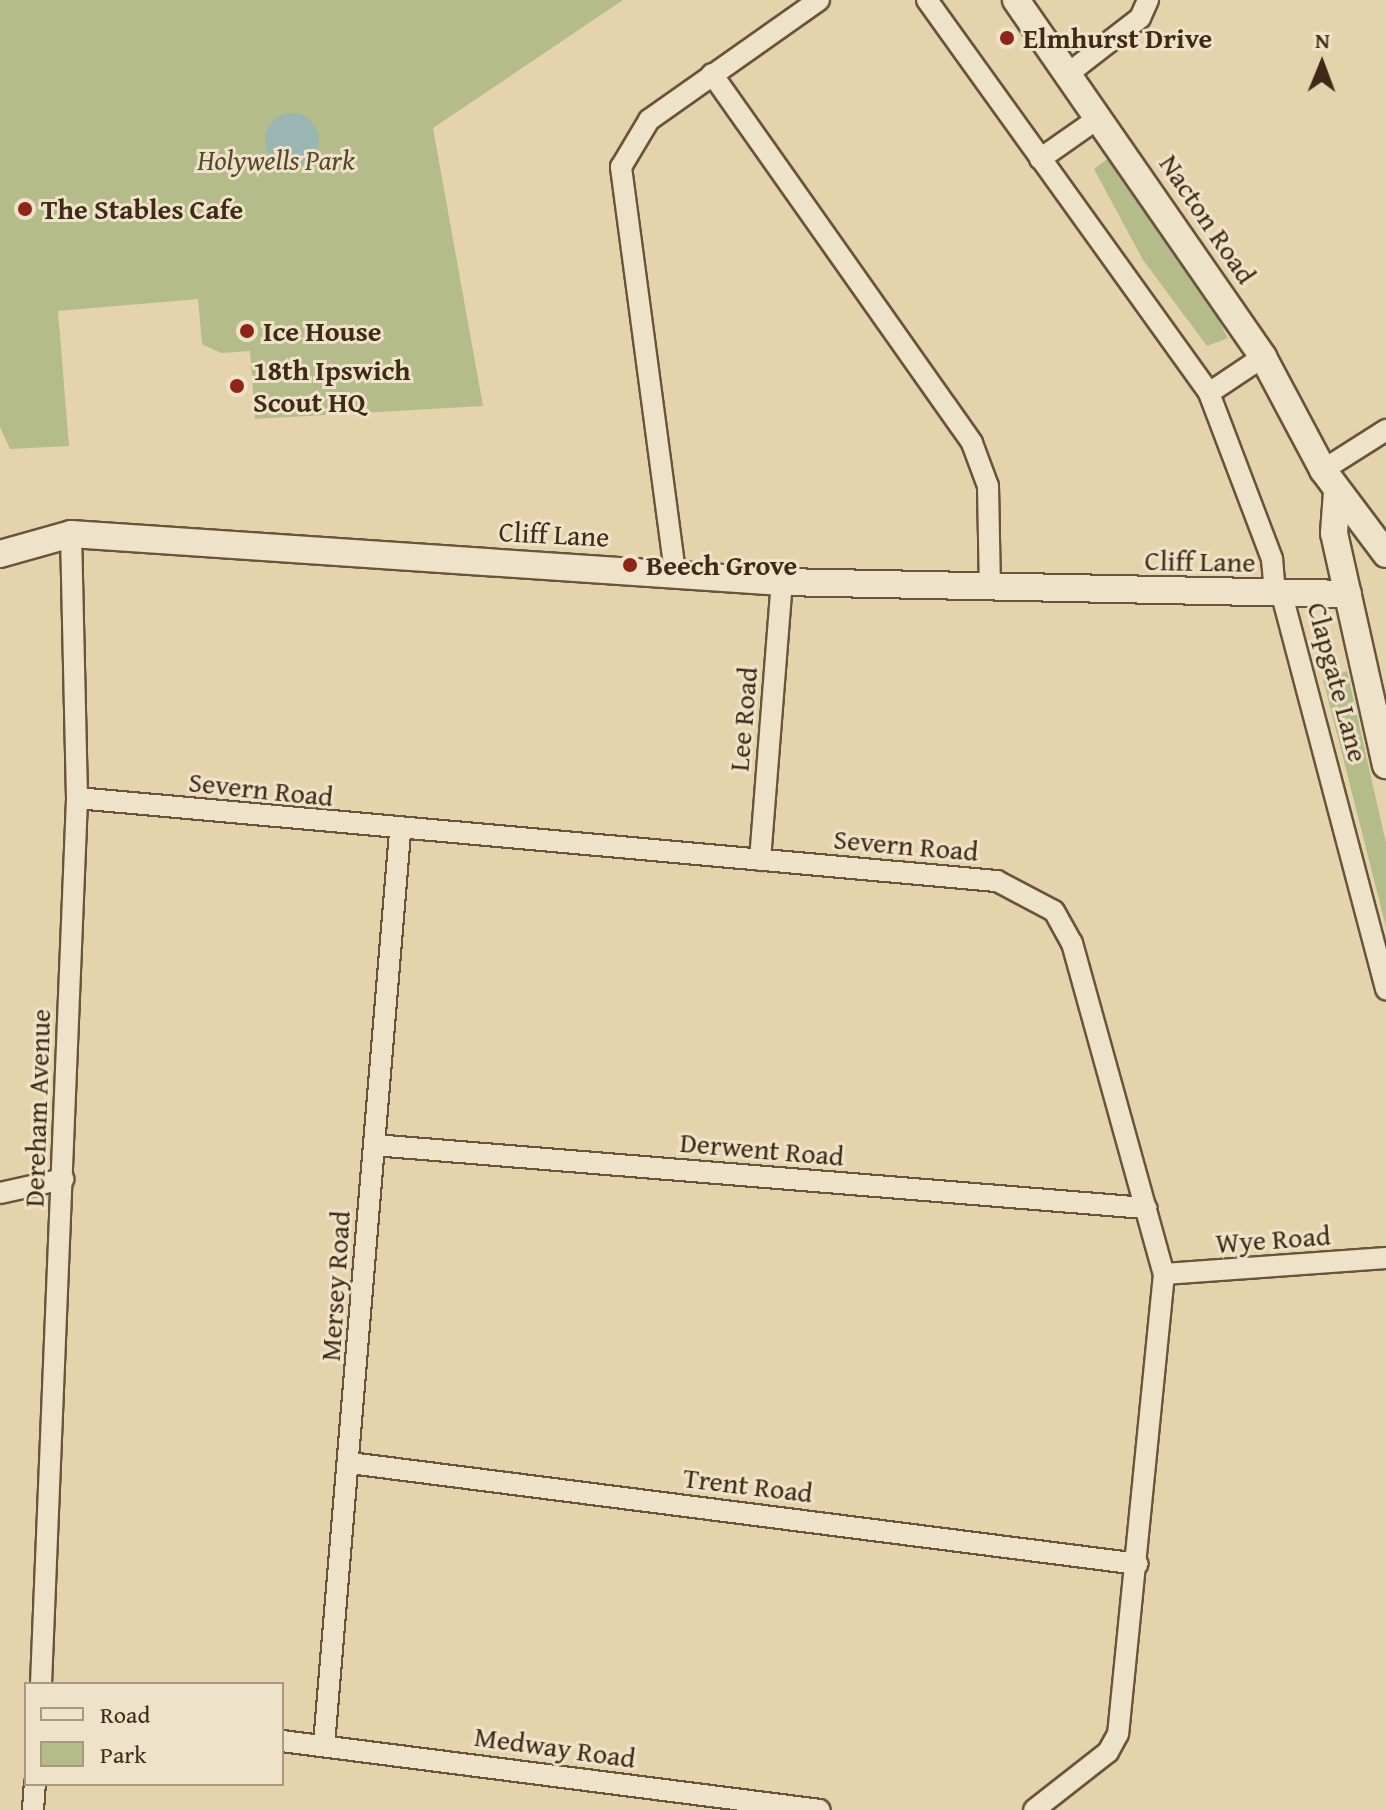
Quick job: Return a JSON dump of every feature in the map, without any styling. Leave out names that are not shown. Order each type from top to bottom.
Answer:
[{"type":"street","points":[[675,572],[618,186],[630,145],[649,120],[819,0]]},
{"type":"street","points":[[927,0],[1209,393],[1272,559],[1278,595]]},
{"type":"street","name":"Nacton Road","points":[[1016,0],[1100,117],[1263,357],[1330,481],[1386,554]]},
{"type":"street","points":[[1069,73],[1140,18],[1148,0]]},
{"type":"street","points":[[712,74],[978,454],[988,486],[990,588]]},
{"type":"street","points":[[1040,159],[1100,117]]},
{"type":"street","points":[[1209,393],[1263,357]]},
{"type":"street","points":[[1330,481],[1386,430]]},
{"type":"street","name":"Clapgate Lane","points":[[1330,481],[1331,515],[1386,765]]},
{"type":"street","name":"Cliff Lane","points":[[0,554],[71,534],[675,572],[782,582],[1278,595],[1348,594]]},
{"type":"street","name":"Dereham Avenue","points":[[41,1682],[77,798],[71,534]]},
{"type":"street","name":"Lee Road","points":[[760,860],[782,582]]},
{"type":"street","name":"Clapgate Lane","points":[[1278,595],[1384,978]]},
{"type":"street","name":"Severn Road","points":[[77,798],[400,832],[997,881],[1054,911],[1072,943],[1164,1274],[1138,1564]]},
{"type":"street","name":"Mersey Road","points":[[324,1745],[350,1463],[400,832]]},
{"type":"street","name":"Derwent Road","points":[[374,1145],[1146,1208]]},
{"type":"street","points":[[0,1193],[63,1179]]},
{"type":"street","name":"Wye Road","points":[[1164,1274],[1386,1258]]},
{"type":"street","name":"Trent Road","points":[[350,1463],[1138,1564]]},
{"type":"street","points":[[1034,1810],[1108,1752],[1118,1734],[1138,1564]]},
{"type":"street","name":"Medway Road","points":[[284,1741],[820,1810]]},
{"type":"street","points":[[33,1810],[35,1786]]},
{"type":"green space","name":"Holywells Park","points":[[0,0],[623,0],[433,128],[483,406],[255,419],[250,351],[221,353],[202,344],[198,299],[58,311],[69,446],[10,449],[0,427]]},
{"type":"green space","points":[[1110,157],[1192,269],[1228,338],[1207,346],[1143,260],[1094,169]]},
{"type":"green space","points":[[1347,671],[1386,843],[1386,927],[1323,679]]},
{"type":"water","points":[[292,113],[311,121],[319,140],[311,159],[292,167],[273,159],[265,140],[273,121]]},
{"type":"place","name":"Elmhurst Drive","points":[[1007,38]]},
{"type":"place","name":"The Stables Cafe","points":[[25,209]]},
{"type":"place","name":"Ice House","points":[[247,331]]},
{"type":"place","name":"18th Ipswich Scout HQ","points":[[237,386]]},
{"type":"place","name":"Beech Grove","points":[[630,565]]}]
